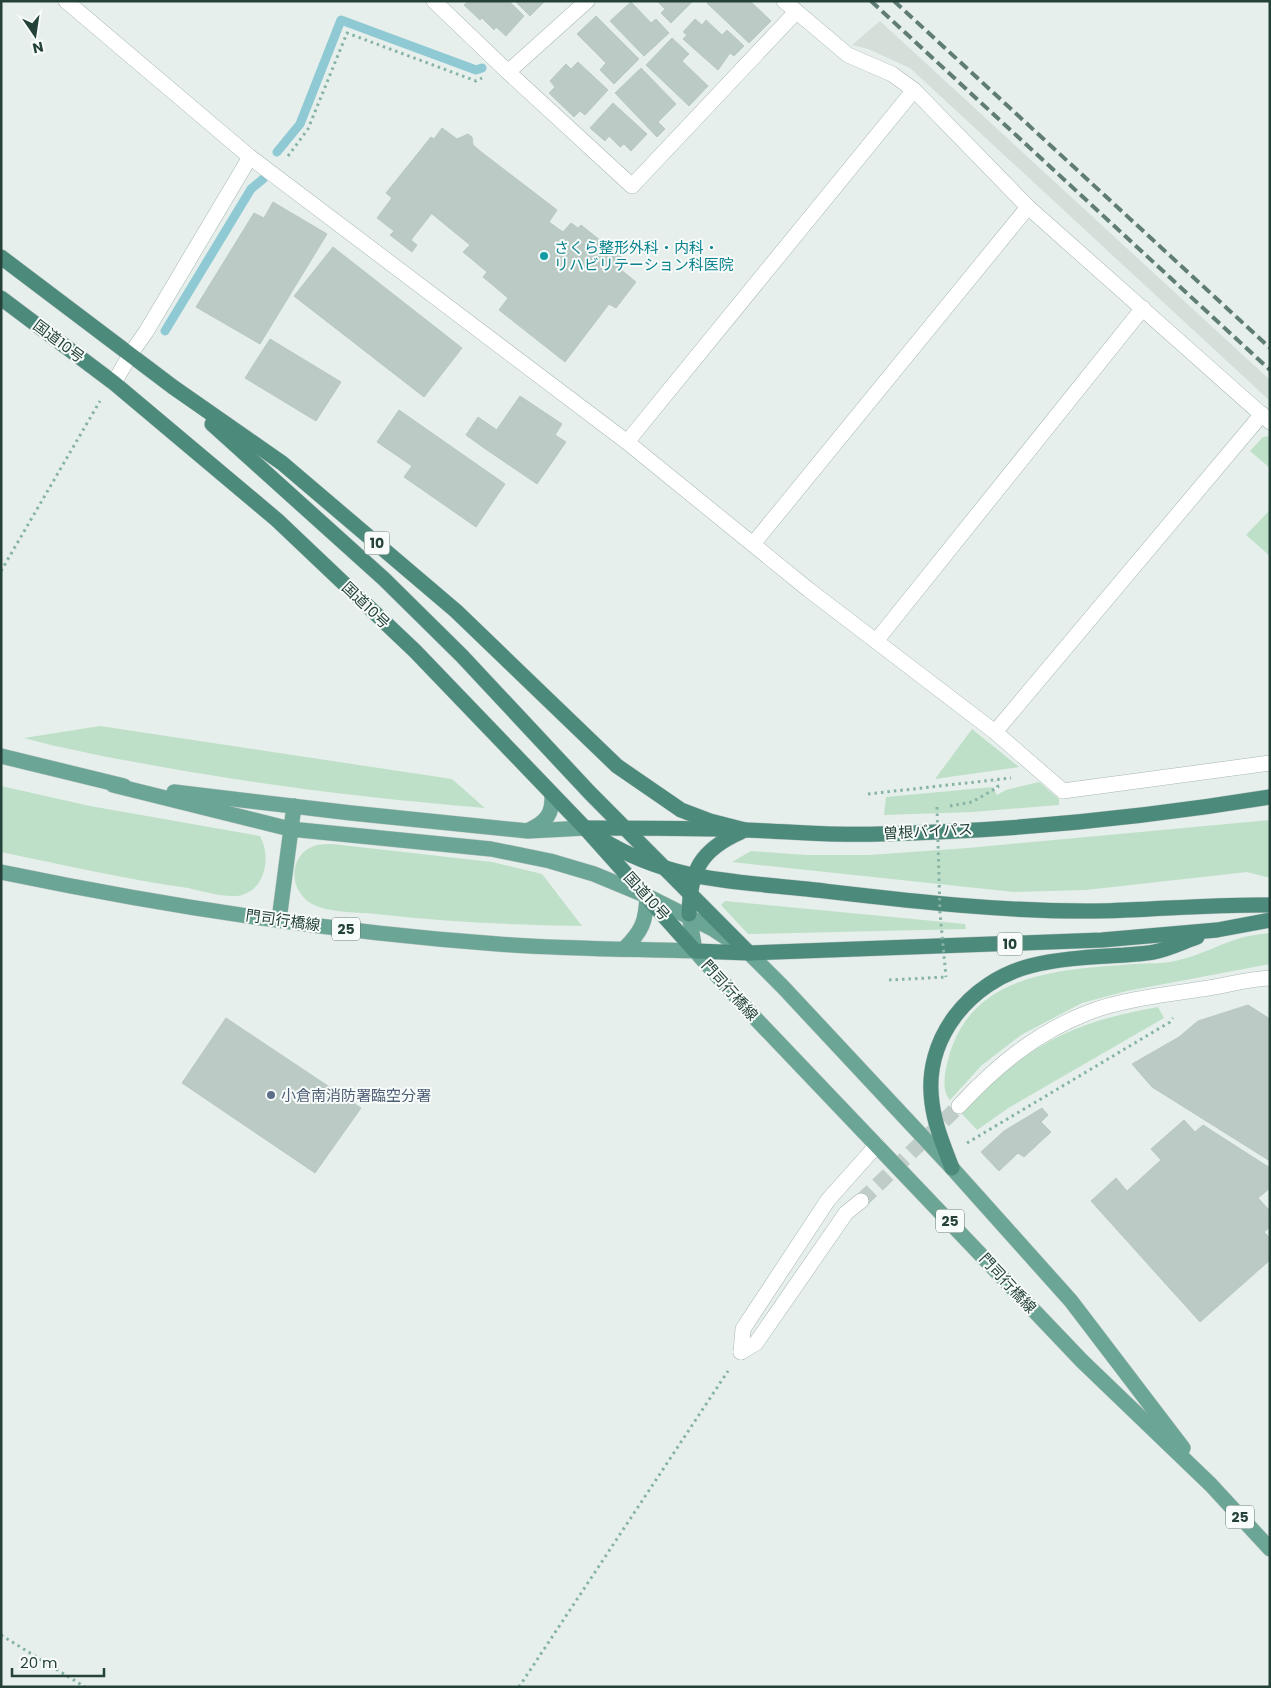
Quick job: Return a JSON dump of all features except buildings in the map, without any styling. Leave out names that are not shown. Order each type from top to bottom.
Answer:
[{"type":"highway","name":"10","points":[[1,257],[173,387],[282,463],[456,611],[617,766],[681,810],[710,821],[745,830]]},
{"type":"highway","name":"国道10号","points":[[1,298],[114,383],[277,520],[415,651],[585,828],[695,951]]},
{"type":"highway","name":"10","points":[[173,387],[261,470],[391,586],[462,656],[590,793],[669,870],[749,953]]},
{"type":"highway","name":"曽根バイパス","points":[[585,828],[745,830],[796,834],[879,834],[1079,822],[1191,810],[1270,797]]},
{"type":"highway","name":"10","points":[[585,828],[640,860],[692,876],[998,909],[1097,911],[1270,904]]},
{"type":"highway","points":[[627,828],[640,860],[647,896]]},
{"type":"highway","points":[[689,914],[689,892],[692,876],[712,848],[726,838],[745,830]]},
{"type":"highway","name":"10","points":[[695,951],[749,953],[1092,940],[1218,930],[1270,920]]},
{"type":"highway","points":[[952,1168],[936,1120],[931,1081],[934,1059],[942,1035],[954,1016],[988,983],[1008,973],[1058,960],[1154,952],[1218,930]]},
{"type":"main road","points":[[1,756],[114,785],[528,831],[585,828]]},
{"type":"main road","name":"門司行橋線","points":[[114,785],[290,829],[491,849],[576,869],[689,914],[749,953],[952,1168],[1071,1301],[1211,1485]]},
{"type":"main road","points":[[528,831],[543,824],[550,815],[552,794]]},
{"type":"main road","points":[[279,920],[294,806]]},
{"type":"main road","name":"門司行橋線","points":[[1,872],[74,887],[279,920],[375,933],[500,944],[695,951],[757,1020],[1082,1361],[1211,1485],[1270,1549]]},
{"type":"main road","points":[[624,949],[642,927],[646,913],[647,896]]},
{"type":"main road","points":[[689,914],[695,951]]},
{"type":"street","points":[[66,1],[250,157],[627,442],[876,641],[995,732],[1063,791],[1270,762]]},
{"type":"street","points":[[434,1],[632,186],[796,12]]},
{"type":"street","points":[[504,68],[587,1]]},
{"type":"street","points":[[784,1],[848,55],[892,74],[914,90],[1028,207],[1266,418],[995,732]]},
{"type":"street","points":[[627,442],[914,90]]},
{"type":"street","points":[[114,383],[130,353],[146,332],[250,157]]},
{"type":"street","points":[[753,544],[1028,207]]},
{"type":"street","points":[[876,641],[1143,308]]},
{"type":"street","points":[[958,1106],[987,1075],[1024,1046],[1051,1029],[1089,1012],[1159,996],[1250,979],[1270,978]]},
{"type":"street","points":[[741,1352],[743,1329],[828,1200],[877,1144]]},
{"type":"street","points":[[741,1352],[756,1343],[846,1213],[861,1201]]},
{"type":"path","points":[[274,175],[308,129],[347,33],[476,81],[504,68]]},
{"type":"path","points":[[1,571],[100,400],[114,383]]},
{"type":"path","points":[[868,794],[996,781],[1012,777]]},
{"type":"path","points":[[889,980],[946,977],[940,913],[937,807],[972,802],[998,787],[996,781]]},
{"type":"path","points":[[963,1145],[1170,1022],[1189,991]]},
{"type":"path","points":[[519,1687],[741,1352]]},
{"type":"path","points":[[1,1635],[85,1687]]},
{"type":"shaded area","points":[[880,21],[1270,380],[1270,401],[910,68],[868,49],[852,45]]},
{"type":"green space","points":[[1270,436],[1270,468],[1250,451],[1263,437]]},
{"type":"green space","points":[[1270,510],[1270,556],[1246,535]]},
{"type":"green space","points":[[100,726],[452,779],[485,808],[362,796],[239,780],[107,757],[24,738]]},
{"type":"green space","points":[[972,729],[1019,767],[935,779]]},
{"type":"green space","points":[[1039,782],[1059,799],[1059,805],[973,812],[884,815],[886,797],[993,787],[997,795],[1006,790]]},
{"type":"green space","points":[[1,786],[90,806],[260,836],[265,854],[263,873],[260,881],[246,893],[236,896],[224,896],[1,852]]},
{"type":"green space","points":[[1270,820],[1270,878],[1247,872],[1086,890],[1014,892],[732,862],[751,851],[806,855],[869,855],[968,848]]},
{"type":"green space","points":[[332,844],[492,862],[542,874],[582,926],[453,921],[340,911],[319,907],[309,902],[301,894],[294,876],[295,866],[299,857],[307,850],[317,845]]},
{"type":"green space","points":[[725,901],[965,924],[966,929],[748,934],[721,905]]},
{"type":"green space","points":[[1270,933],[1270,964],[1127,991],[1082,1003],[1021,1035],[981,1066],[950,1100],[945,1092],[944,1081],[948,1060],[959,1031],[976,1009],[997,993],[1021,981],[1077,969],[1174,961],[1244,937]]},
{"type":"green space","points":[[1158,1007],[1164,1018],[1010,1107],[977,1130],[962,1114],[1006,1071],[1050,1041],[1098,1021]]},
{"type":"waterway","points":[[277,152],[300,124],[341,20],[476,70],[482,68]]},
{"type":"waterway","points":[[165,331],[251,189],[263,179]]},
{"type":"tunnel","points":[[861,1201],[959,1106]]},
{"type":"railway","points":[[871,1],[1270,370]]},
{"type":"railway","points":[[894,1],[1270,348]]},
{"type":"place","name":"さくら整形外科・内科・ リハビリテーション科医院","points":[[544,256]]},
{"type":"place","name":"小倉南消防署臨空分署","points":[[271,1095]]}]
